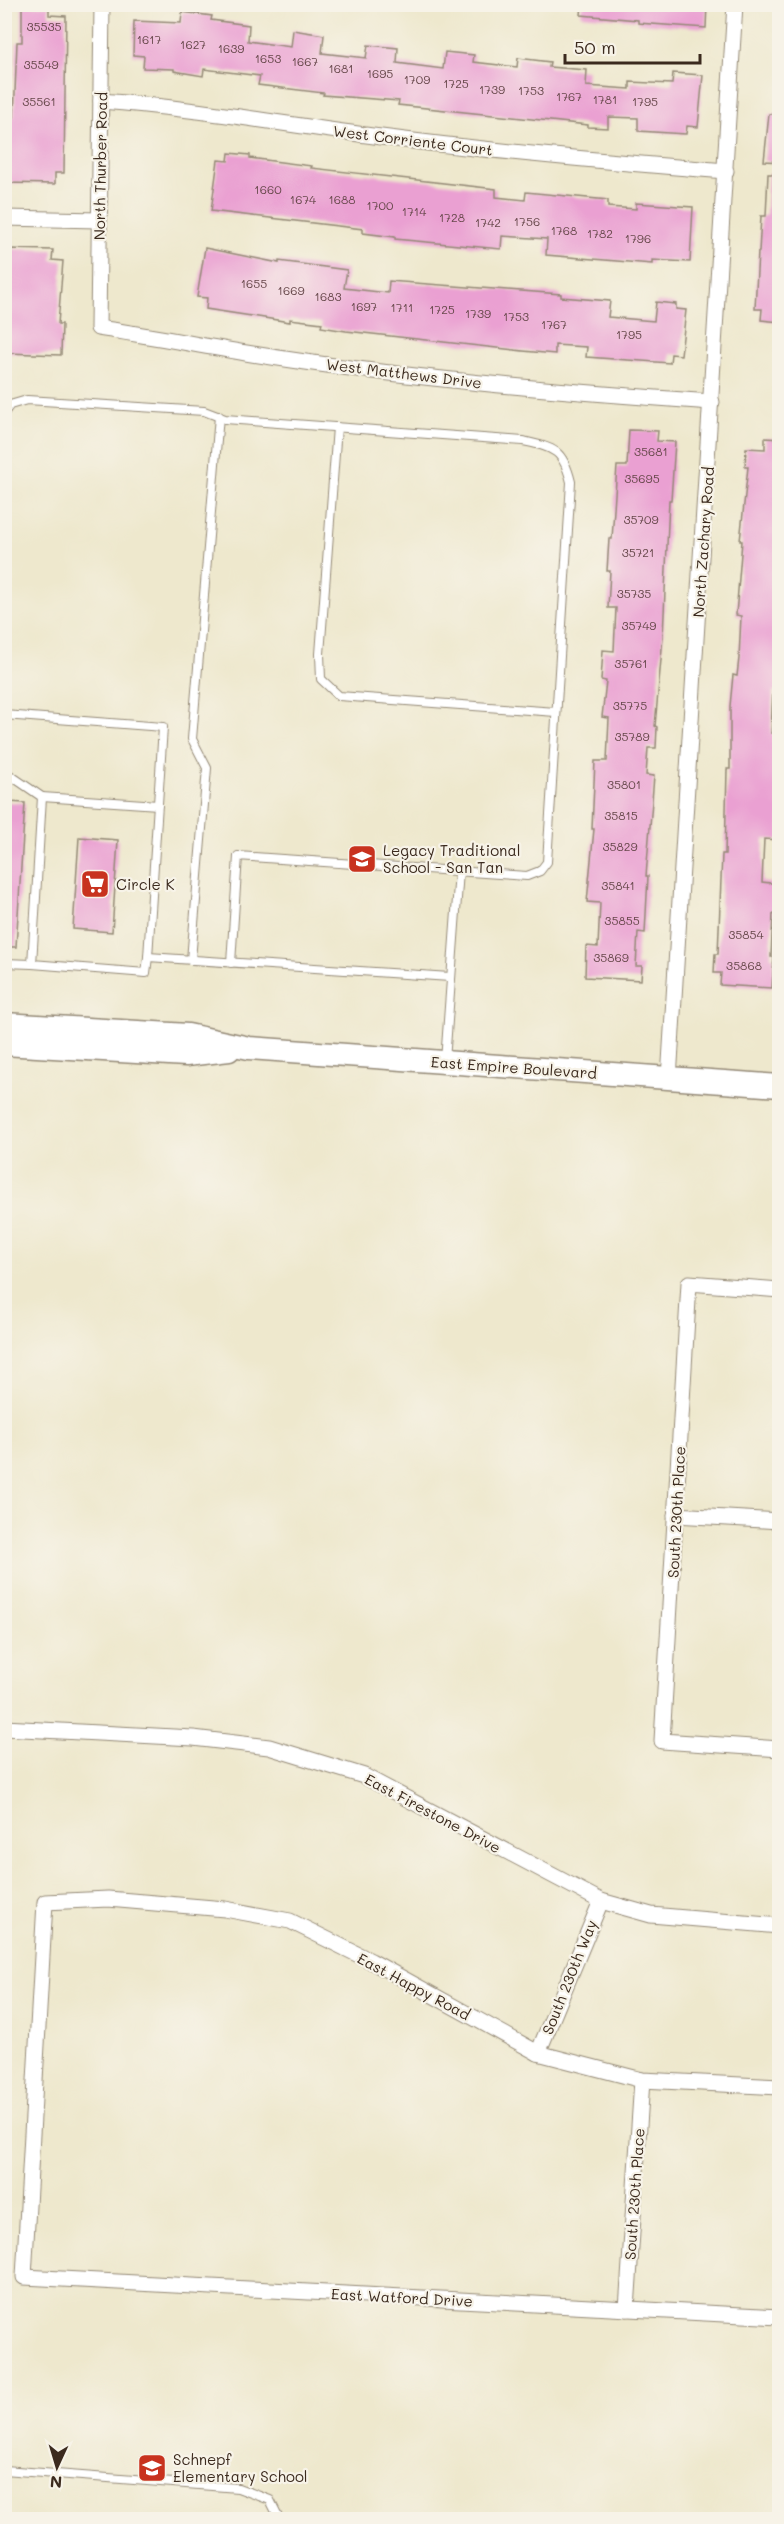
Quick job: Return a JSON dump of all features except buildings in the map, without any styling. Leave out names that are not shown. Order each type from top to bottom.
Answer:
[{"type":"street","name":"North Thurber Road","points":[[98,328],[102,4]]},
{"type":"street","name":"North Zachary Road","points":[[669,1079],[735,4]]},
{"type":"street","name":"West Corriente Court","points":[[100,100],[201,110],[293,125],[483,150],[577,160],[726,171]]},
{"type":"street","points":[[4,218],[99,220]]},
{"type":"street","name":"West Matthews Drive","points":[[98,328],[247,353],[413,375],[550,391],[712,402]]},
{"type":"street","name":"East Empire Boulevard","points":[[4,1024],[188,1035],[249,1048],[780,1086]]},
{"type":"street","name":"East Empire Boulevard","points":[[4,1044],[186,1055],[249,1048]]},
{"type":"street","name":"South 230th Place","points":[[780,1290],[689,1283],[662,1741],[780,1749]]},
{"type":"street","points":[[675,1515],[780,1521]]},
{"type":"street","name":"East Firestone Drive","points":[[4,1728],[193,1738],[269,1747],[364,1776],[601,1901],[651,1915],[780,1926]]},
{"type":"street","name":"East Happy Road","points":[[24,2277],[45,1902],[108,1899],[225,1910],[290,1921],[371,1961],[538,2053],[642,2080],[780,2087]]},
{"type":"street","name":"South 230th Way","points":[[538,2053],[601,1901]]},
{"type":"street","name":"South 230th Place","points":[[627,2308],[642,2080]]},
{"type":"street","name":"East Watford Drive","points":[[24,2277],[780,2317]]},
{"type":"lane","points":[[4,413],[10,405],[27,400],[204,411],[225,419],[523,441],[548,447],[566,461],[571,482],[547,862],[540,871],[527,876],[238,856],[231,963]]},
{"type":"lane","points":[[191,960],[207,768],[192,739],[219,416]]},
{"type":"lane","points":[[337,427],[320,654],[321,679],[339,696],[556,712]]},
{"type":"lane","points":[[4,715],[163,727],[146,973],[4,963]]},
{"type":"lane","points":[[4,771],[42,796],[158,805]]},
{"type":"lane","points":[[32,964],[42,796]]},
{"type":"lane","points":[[445,1061],[459,871]]},
{"type":"lane","points":[[148,957],[450,977]]},
{"type":"lane","points":[[4,2470],[238,2488],[270,2500],[280,2520]]},
{"type":"place","name":"Legacy Traditional School - San Tan","points":[[362,859]]},
{"type":"place","name":"Circle K","points":[[95,884]]},
{"type":"place","name":"Schnepf Elementary School","points":[[152,2468]]}]
